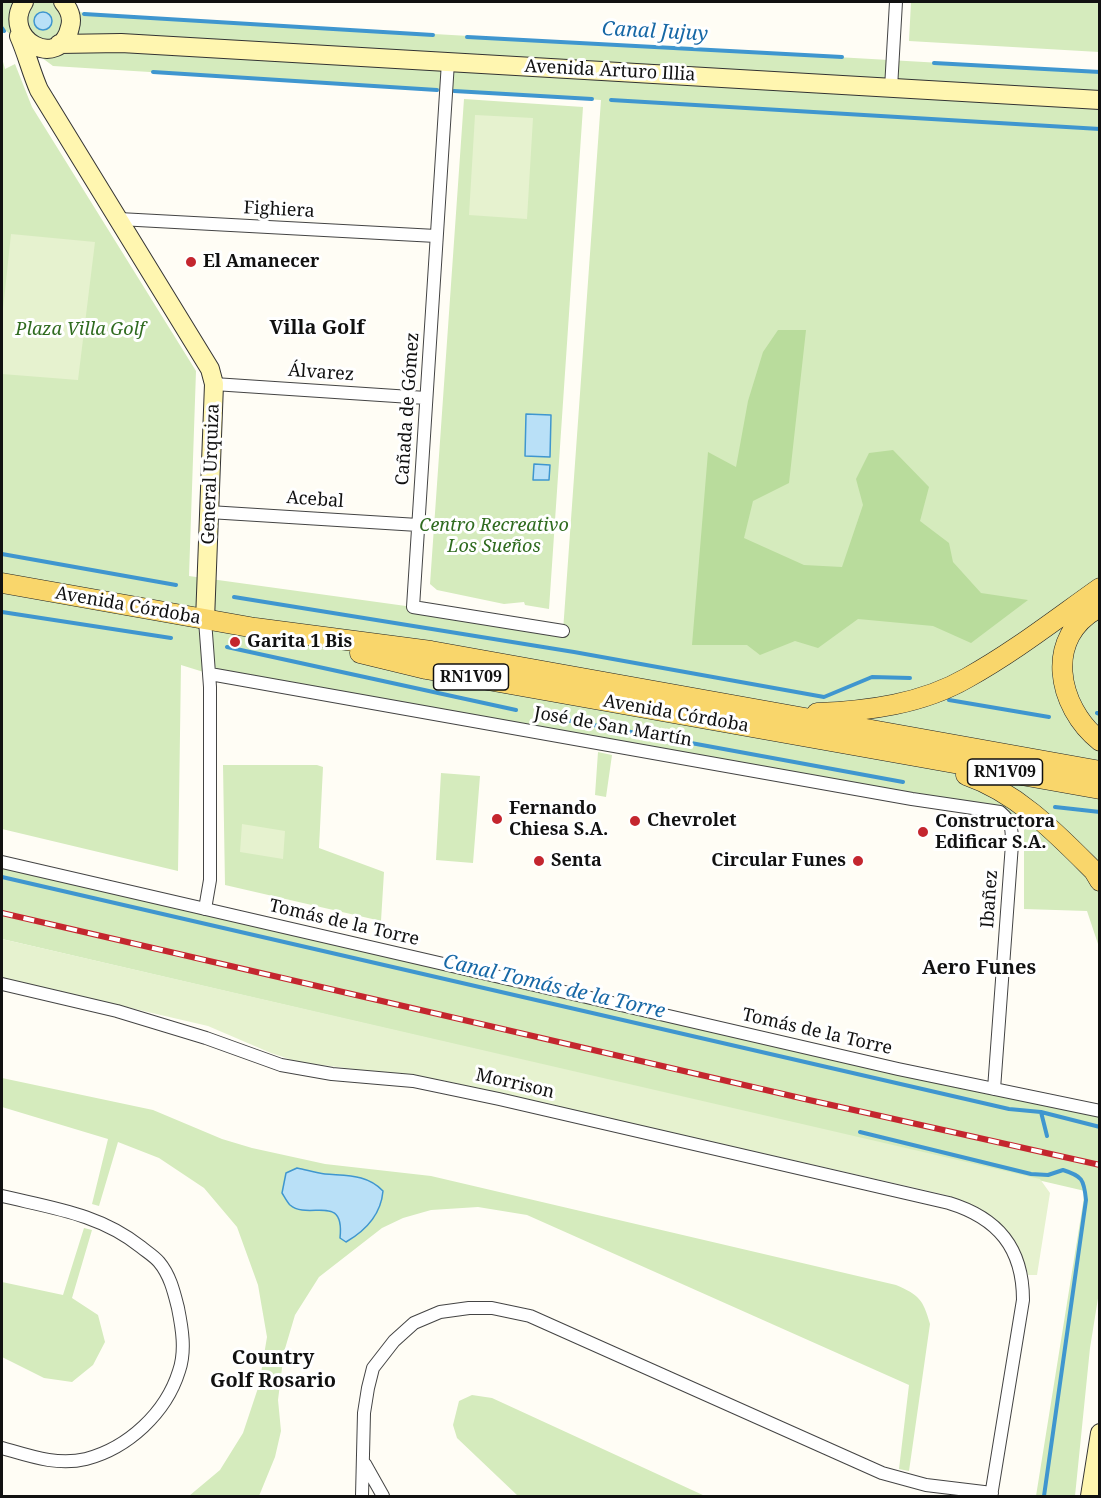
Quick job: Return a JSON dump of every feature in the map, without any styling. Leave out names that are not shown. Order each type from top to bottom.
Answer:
[{"type":"main road","points":[[16,19],[17,11],[24,2]]},
{"type":"main road","points":[[38,86],[37,78],[41,61],[68,34],[69,8]]},
{"type":"main road","name":"Avenida Arturo Illia","points":[[69,8],[80,28],[90,34],[121,43]]},
{"type":"main road","name":"Avenida Arturo Illia","points":[[16,19],[26,43],[34,47],[121,43],[1100,100]]},
{"type":"main road","name":"General Urquiza","points":[[16,19],[27,52],[31,75],[210,369],[214,384],[205,620]]},
{"type":"main road","name":"Avenida Córdoba","points":[[2,583],[255,628],[431,651],[1100,771]]},
{"type":"main road","points":[[783,714],[887,707],[926,696],[966,679],[1023,643],[1100,588]]},
{"type":"main road","points":[[1100,607],[1085,617],[1072,634],[1062,657],[1062,673],[1071,707],[1083,727],[1100,741]]},
{"type":"main road","name":"Avenida Córdoba","points":[[255,628],[426,669],[1100,789]]},
{"type":"main road","points":[[910,755],[987,782],[1037,817],[1094,871],[1100,881]]},
{"type":"main road","points":[[1090,1497],[1100,1433]]},
{"type":"street","points":[[891,88],[896,2]]},
{"type":"street","name":"Cañada de Gómez","points":[[448,62],[413,607],[563,631]]},
{"type":"street","name":"Fighiera","points":[[119,219],[436,236]]},
{"type":"street","name":"Álvarez","points":[[214,384],[426,398]]},
{"type":"street","name":"Acebal","points":[[209,512],[418,525]]},
{"type":"street","name":"General Urquiza","points":[[205,620],[210,674],[210,880],[205,909]]},
{"type":"street","name":"José de San Martín","points":[[210,674],[897,796],[985,809],[1000,812],[1009,819]]},
{"type":"street","name":"Ibañez","points":[[994,1089],[1012,844],[1009,819]]},
{"type":"street","name":"Tomás de la Torre","points":[[2,862],[898,1069],[1100,1111]]},
{"type":"street","name":"Morrison","points":[[2,984],[117,1011],[206,1038],[281,1065],[332,1074],[413,1081],[499,1099],[949,1203],[982,1216],[1010,1245],[1020,1266],[1023,1284],[1023,1300],[992,1495]]},
{"type":"street","points":[[2,1196],[91,1217],[125,1234],[159,1262],[173,1286],[183,1332],[180,1370],[172,1387],[153,1417],[127,1442],[85,1459],[61,1461],[45,1461],[2,1448]]},
{"type":"street","points":[[362,1497],[364,1413],[374,1368],[394,1341],[414,1323],[440,1312],[469,1308],[492,1308],[530,1316],[882,1473],[926,1485],[992,1495]]},
{"type":"street","points":[[364,1463],[383,1497]]},
{"type":"green space","name":"Plaza Villa Golf","points":[[2,2],[65,2],[84,14],[1099,72],[1099,947],[1087,911],[1024,909],[1024,828],[1009,819],[210,674],[181,665],[178,871],[2,829],[2,58],[5,69],[15,64],[32,107],[196,371],[189,576],[413,607],[563,631],[601,100],[53,66],[2,28]]},
{"type":"green space","points":[[911,2],[1099,2],[1099,52],[909,41]]},
{"type":"green space","name":"Centro Recreativo Los Sueños","points":[[464,99],[583,107],[549,609],[525,605],[524,602],[504,604],[437,590],[430,584]]},
{"type":"green space","points":[[475,115],[533,118],[527,219],[469,215]]},
{"type":"green space","name":"Plaza Villa Golf","points":[[11,234],[95,242],[78,380],[2,374],[2,319]]},
{"type":"green space","points":[[778,330],[806,330],[789,483],[753,501],[744,538],[804,565],[842,567],[863,505],[856,479],[869,453],[893,450],[929,487],[920,521],[949,543],[953,562],[981,593],[1028,600],[971,643],[933,626],[858,619],[818,648],[795,641],[760,655],[747,645],[692,645],[708,452],[736,467],[748,401],[763,352]]},
{"type":"green space","points":[[598,752],[612,755],[606,797],[595,795]]},
{"type":"green space","points":[[223,765],[317,765],[323,767],[319,848],[384,872],[381,921],[225,885]]},
{"type":"green space","points":[[441,773],[480,776],[473,863],[436,860]]},
{"type":"green space","points":[[242,824],[285,831],[283,859],[240,852]]},
{"type":"green space","points":[[2,862],[1099,1111],[1099,1292],[1090,1348],[1075,1496],[1036,1496],[1085,1191],[2,939]]},
{"type":"green space","points":[[2,939],[1040,1179],[1050,1193],[1037,1275],[1028,1275],[1016,1244],[999,1223],[976,1208],[946,1195],[441,1080],[298,1062],[208,1026],[2,978]]},
{"type":"green space","points":[[2,1078],[153,1110],[222,1139],[252,1148],[325,1164],[431,1176],[896,1285],[919,1299],[930,1324],[909,1471],[899,1469],[909,1385],[527,1215],[478,1207],[431,1210],[403,1218],[382,1228],[319,1277],[295,1315],[284,1352],[278,1400],[281,1431],[275,1457],[259,1496],[189,1496],[220,1470],[243,1433],[259,1385],[267,1337],[258,1285],[237,1227],[204,1188],[159,1158],[118,1142],[99,1206],[92,1204],[108,1139],[2,1107]],"holes":[[[297,1168],[323,1174],[354,1176],[382,1200],[375,1216],[355,1236],[332,1212],[324,1209],[307,1210],[296,1207],[282,1193],[286,1174]]]},
{"type":"green space","points":[[84,1228],[92,1230],[72,1298],[98,1315],[105,1342],[93,1365],[72,1382],[44,1378],[2,1357],[2,1282],[63,1295]]},
{"type":"green space","points":[[472,1395],[492,1398],[705,1496],[518,1496],[457,1438],[453,1425],[459,1401]]},
{"type":"water","points":[[43,12],[49,15],[52,21],[49,27],[43,30],[37,27],[34,21],[37,15]]},
{"type":"water","points":[[526,414],[551,415],[550,457],[525,456]]},
{"type":"water","points":[[534,464],[550,465],[549,480],[533,480]]},
{"type":"water","points":[[297,1168],[322,1174],[356,1177],[377,1185],[383,1191],[382,1199],[371,1221],[360,1233],[346,1242],[340,1238],[340,1224],[337,1216],[331,1212],[298,1209],[290,1205],[282,1193],[286,1173]]},
{"type":"waterway","name":"Canal Jujuy","points":[[84,14],[433,35]]},
{"type":"waterway","name":"Canal Jujuy","points":[[467,37],[842,57]]},
{"type":"waterway","name":"Canal Jujuy","points":[[934,63],[1100,72]]},
{"type":"waterway","points":[[153,72],[437,90]]},
{"type":"waterway","points":[[454,91],[592,99]]},
{"type":"waterway","points":[[611,100],[1100,129]]},
{"type":"waterway","points":[[2,554],[176,585]]},
{"type":"waterway","points":[[234,597],[574,652],[824,697],[872,677],[910,678]]},
{"type":"waterway","points":[[2,612],[171,638]]},
{"type":"waterway","points":[[227,647],[516,710]]},
{"type":"waterway","points":[[949,700],[1049,717]]},
{"type":"waterway","points":[[555,718],[903,782]]},
{"type":"waterway","points":[[1055,807],[1100,812]]},
{"type":"waterway","name":"Canal Tomás de la Torre","points":[[2,877],[1009,1109],[1041,1112],[1100,1127]]},
{"type":"waterway","points":[[1041,1112],[1047,1136]]},
{"type":"waterway","points":[[860,1132],[1031,1174],[1048,1175],[1063,1170],[1081,1179],[1086,1200],[1044,1496]]},
{"type":"railway","points":[[2,913],[1100,1165]]},
{"type":"place","name":"El Amanecer","points":[[191,262]]},
{"type":"place","name":"Garita 1 Bis","points":[[235,642]]},
{"type":"place","name":"Fernando Chiesa S.A.","points":[[497,819]]},
{"type":"place","name":"Chevrolet","points":[[635,821]]},
{"type":"place","name":"Constructora Edificar S.A.","points":[[923,832]]},
{"type":"place","name":"Senta","points":[[539,861]]},
{"type":"place","name":"Circular Funes","points":[[858,861]]},
{"type":"district","name":"Villa Golf","points":[[317,328]]},
{"type":"district","name":"Aero Funes","points":[[979,968]]},
{"type":"district","name":"Country Golf Rosario","points":[[273,1370]]}]
